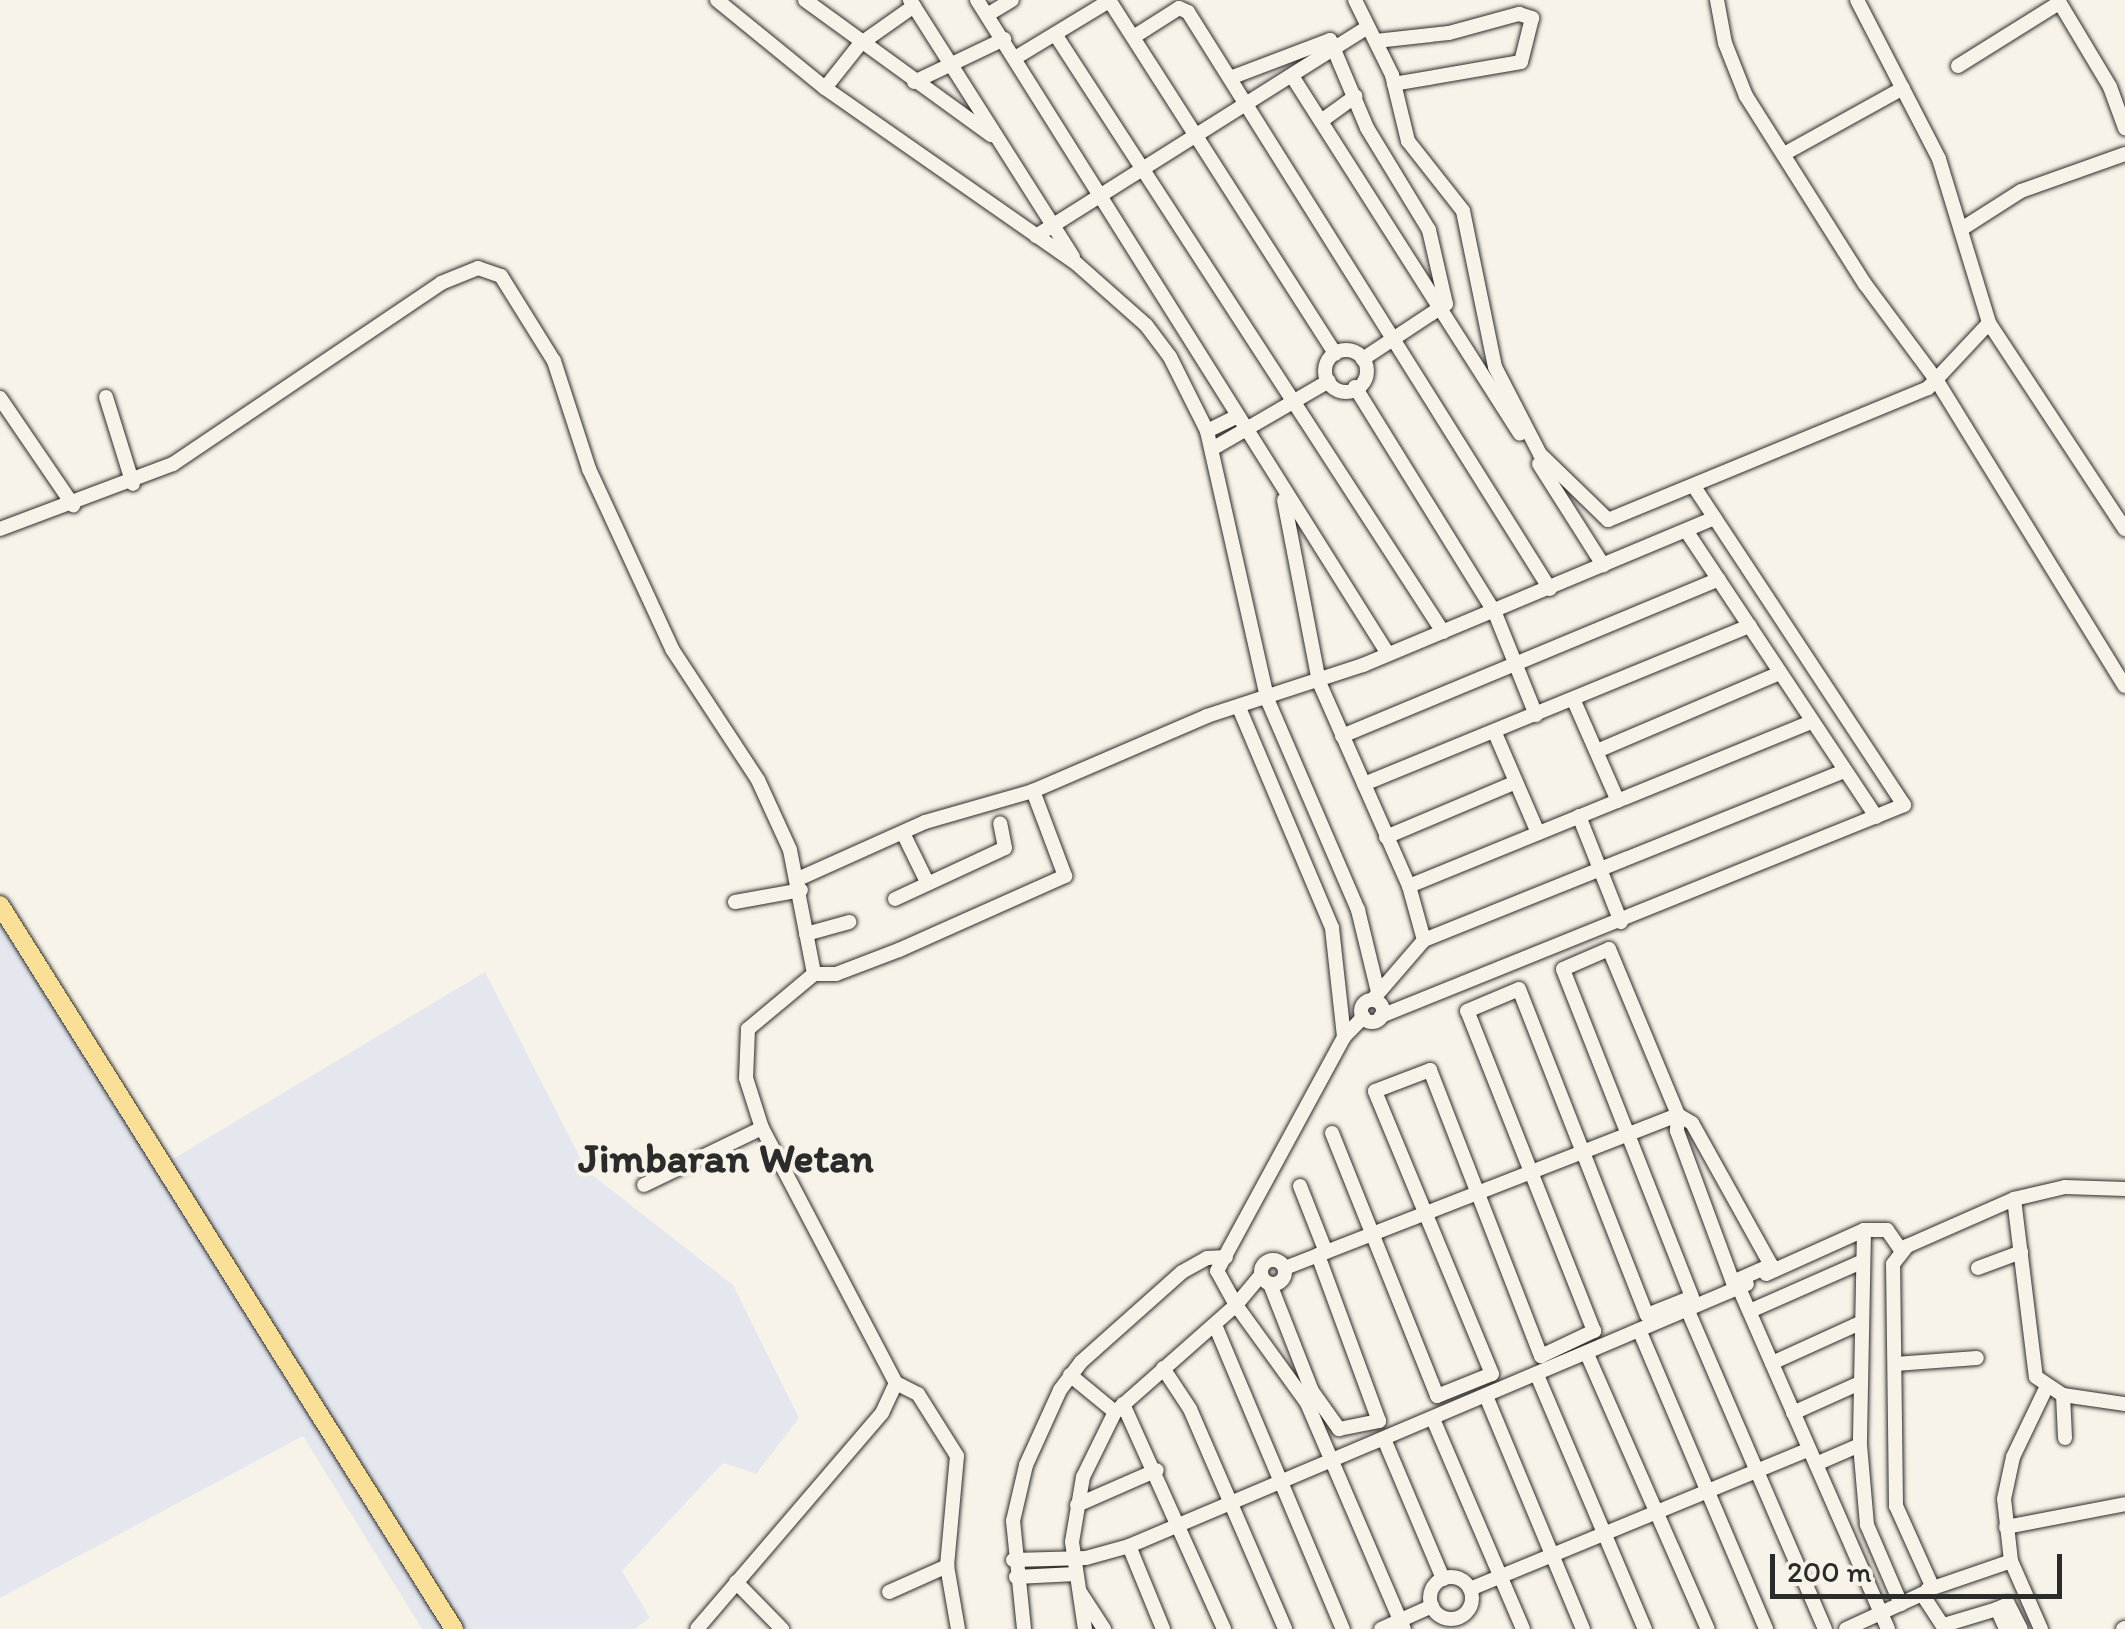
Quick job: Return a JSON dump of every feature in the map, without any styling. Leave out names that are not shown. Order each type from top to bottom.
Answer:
[{"type":"main road","points":[[0,905],[454,1629]]},
{"type":"street","points":[[718,0],[824,88],[1077,264],[1146,325],[1189,391],[1207,430],[1268,701],[1358,910],[1381,1016]]},
{"type":"street","points":[[978,0],[1096,196],[1388,654]]},
{"type":"street","points":[[988,15],[1012,0]]},
{"type":"street","points":[[1355,0],[1394,84],[1408,141],[1463,210],[1490,352],[1540,454],[1608,520],[1938,381],[1989,323]]},
{"type":"street","points":[[1717,0],[1740,84],[1865,284],[1938,381],[2125,686]]},
{"type":"street","points":[[1857,0],[1939,159],[1989,323],[2125,528]]},
{"type":"street","points":[[1015,58],[1109,1],[1336,354]]},
{"type":"street","points":[[814,2],[860,44],[998,140]]},
{"type":"street","points":[[1958,66],[2059,2],[2110,87],[2125,128]]},
{"type":"street","points":[[824,88],[860,44],[912,3],[1077,264]]},
{"type":"street","points":[[1135,36],[1182,8],[1230,78],[1550,589]]},
{"type":"street","points":[[1036,236],[1335,45],[1372,34],[1449,33],[1519,14],[1532,18],[1521,62],[1394,84]]},
{"type":"street","points":[[1055,34],[1442,632]]},
{"type":"street","points":[[1230,78],[1326,38],[1335,45],[1366,128],[1433,239],[1448,297],[1442,310],[1363,358]]},
{"type":"street","points":[[914,82],[1004,39]]},
{"type":"street","points":[[1292,76],[1324,119],[1603,566]]},
{"type":"street","points":[[1784,154],[1902,88]]},
{"type":"street","points":[[1324,119],[1356,96]]},
{"type":"street","points":[[1962,228],[2021,192],[2125,154]]},
{"type":"street","points":[[0,529],[133,484],[260,410],[413,299],[478,268],[495,270],[554,361],[582,452],[637,577],[698,698],[773,808],[799,885],[814,974]]},
{"type":"street","points":[[1146,325],[1169,308]]},
{"type":"street","points":[[1351,348],[1363,358],[1368,373],[1355,388],[1341,394],[1329,381],[1324,367],[1336,354],[1351,348]]},
{"type":"street","points":[[1189,391],[1214,377]]},
{"type":"street","points":[[1212,449],[1329,381]]},
{"type":"street","points":[[1355,388],[1494,613],[1536,715]]},
{"type":"street","points":[[0,398],[6,419],[73,505]]},
{"type":"street","points":[[106,398],[133,484]]},
{"type":"street","points":[[1207,430],[1238,416]]},
{"type":"street","points":[[1401,1625],[1301,1392],[1216,1277],[1344,1037],[1363,1017],[1381,1016],[1621,922],[1900,810],[1904,801],[1694,486]]},
{"type":"street","points":[[1282,490],[1319,682],[1409,886],[1424,940]]},
{"type":"street","points":[[735,902],[799,885],[903,832],[1033,791],[1230,711],[1337,675],[1716,518]]},
{"type":"street","points":[[1687,532],[1876,817]]},
{"type":"street","points":[[1342,736],[1719,580]]},
{"type":"street","points":[[1364,784],[1574,702],[1750,626]]},
{"type":"street","points":[[1312,645],[1337,675]]},
{"type":"street","points":[[1597,751],[1780,674]]},
{"type":"street","points":[[1574,702],[1618,801]]},
{"type":"street","points":[[1230,711],[1332,928],[1344,1037]]},
{"type":"street","points":[[1409,886],[1810,722]]},
{"type":"street","points":[[1496,732],[1538,833]]},
{"type":"street","points":[[1363,1017],[1362,1006],[1376,996],[1424,940],[1844,770]]},
{"type":"street","points":[[1386,837],[1516,782]]},
{"type":"street","points":[[958,1629],[948,1566],[958,1456],[918,1394],[896,1382],[762,1128],[746,1078],[745,1034],[756,1018],[814,974],[836,974],[900,950],[1066,874],[1033,791]]},
{"type":"street","points":[[1579,816],[1621,922]]},
{"type":"street","points":[[896,899],[926,880],[1004,848],[1000,823]]},
{"type":"street","points":[[903,832],[926,880]]},
{"type":"street","points":[[806,934],[849,922]]},
{"type":"street","points":[[1332,1133],[1437,1396],[1492,1374],[1375,1091],[1430,1070],[1541,1356],[1594,1332],[1467,1011],[1519,989],[1647,1315],[1692,1297],[1563,969],[1608,950],[1678,1115],[1677,1131],[1734,1282],[1771,1265],[1692,1123],[1678,1115]]},
{"type":"street","points":[[1300,1186],[1322,1254],[1380,1421],[1339,1429],[1312,1391],[1266,1281],[1269,1261],[1285,1268],[1322,1254],[1370,1235],[1426,1214],[1530,1172],[1628,1136],[1678,1115]]},
{"type":"street","points":[[644,1185],[762,1128]]},
{"type":"street","points":[[2021,1629],[2009,1604],[1944,1627],[1926,1591],[1896,1506],[1892,1273],[1901,1250],[2014,1199],[2072,1186],[2125,1188]]},
{"type":"street","points":[[2014,1199],[2033,1369],[2046,1388],[2063,1395],[2125,1403]]},
{"type":"street","points":[[1013,1560],[1072,1558],[1130,1546],[1640,1332],[1864,1230],[1887,1230],[1901,1250]]},
{"type":"street","points":[[1864,1230],[1859,1263],[1860,1445],[1871,1544],[1901,1604]]},
{"type":"street","points":[[1978,1268],[2021,1252]]},
{"type":"street","points":[[1024,1629],[1013,1560],[1021,1478],[1070,1375],[1182,1272],[1206,1258],[1226,1257]]},
{"type":"street","points":[[1750,1311],[1859,1263]]},
{"type":"street","points":[[1085,1629],[1072,1558],[1083,1477],[1119,1408],[1266,1281]]},
{"type":"street","points":[[1739,1288],[1888,1629]]},
{"type":"street","points":[[1688,1311],[1825,1629]]},
{"type":"street","points":[[1772,1363],[1860,1323]]},
{"type":"street","points":[[1215,1325],[1343,1629]]},
{"type":"street","points":[[1640,1332],[1766,1629]]},
{"type":"street","points":[[1587,1354],[1708,1629]]},
{"type":"street","points":[[1895,1364],[1977,1358]]},
{"type":"street","points":[[1162,1368],[1190,1409],[1285,1629]]},
{"type":"street","points":[[1070,1375],[1119,1408],[1157,1470],[1224,1629]]},
{"type":"street","points":[[1537,1375],[1645,1629]]},
{"type":"street","points":[[696,1629],[882,1413],[896,1382]]},
{"type":"street","points":[[1794,1413],[1860,1383]]},
{"type":"street","points":[[2041,1629],[2012,1562],[2006,1527],[2009,1471],[2046,1388]]},
{"type":"street","points":[[2063,1395],[2064,1438]]},
{"type":"street","points":[[1486,1396],[1583,1629]]},
{"type":"street","points":[[1433,1419],[1523,1629]]},
{"type":"street","points":[[1384,1440],[1443,1579]]},
{"type":"street","points":[[1470,1589],[1756,1471],[1860,1445]]},
{"type":"street","points":[[1077,1506],[1157,1470]]},
{"type":"street","points":[[2006,1527],[2125,1504]]},
{"type":"street","points":[[1130,1546],[1163,1629]]},
{"type":"street","points":[[1846,1629],[1926,1591],[2012,1562]]},
{"type":"street","points":[[890,1592],[948,1566]]},
{"type":"street","points":[[1016,1577],[1076,1574]]},
{"type":"street","points":[[1458,1578],[1470,1589],[1470,1608],[1463,1623],[1440,1616],[1432,1606],[1432,1590],[1443,1579],[1458,1578]]},
{"type":"street","points":[[736,1582],[782,1629]]},
{"type":"street","points":[[1080,1592],[1104,1629]]},
{"type":"street","points":[[1381,1629],[1401,1625],[1432,1606]]},
{"type":"street","points":[[1997,1609],[2006,1629]]},
{"type":"shaded area","points":[[0,905],[163,1165],[485,972],[587,1171],[733,1285],[799,1418],[756,1474],[723,1463],[622,1571],[650,1618],[634,1629],[422,1629],[303,1436],[0,1598]]},
{"type":"district","name":"Jimbaran Wetan","points":[[726,1158]]}]
